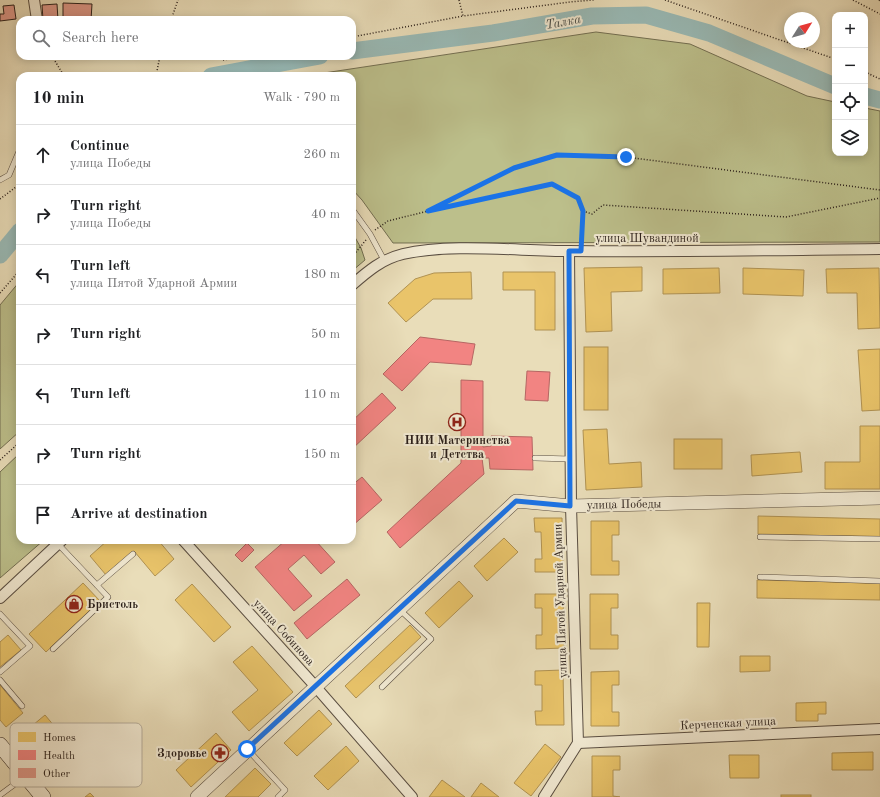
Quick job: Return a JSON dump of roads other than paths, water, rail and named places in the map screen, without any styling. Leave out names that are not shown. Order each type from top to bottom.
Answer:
[{"type":"main road","points":[[0,745],[10,757]]},
{"type":"main road","points":[[0,758],[10,770]]},
{"type":"main road","points":[[24,787],[32,797]]},
{"type":"main road","points":[[34,787],[42,797]]},
{"type":"street","points":[[34,0],[36,16]]},
{"type":"street","name":"улица Шувандиной","points":[[356,281],[370,269],[384,260],[404,254],[449,249],[569,251],[880,249]]},
{"type":"street","name":"улица Пятой Ударной Армии","points":[[569,251],[570,506],[578,743]]},
{"type":"street","name":"улица Победы","points":[[196,797],[516,501],[570,506],[880,498]]},
{"type":"street","points":[[0,598],[58,544]]},
{"type":"street","name":"улица Собинова","points":[[187,544],[315,686],[412,797]]},
{"type":"street","name":"Керченская улица","points":[[578,743],[880,729]]},
{"type":"street","points":[[544,797],[578,743]]},
{"type":"lane","points":[[0,180],[9,175],[16,158]]},
{"type":"lane","points":[[356,215],[370,234],[384,260]]},
{"type":"lane","points":[[535,458],[570,459]]},
{"type":"lane","points":[[760,537],[880,539]]},
{"type":"lane","points":[[53,649],[108,597],[62,544]]},
{"type":"lane","points":[[97,585],[133,554]]},
{"type":"lane","points":[[760,577],[880,581]]},
{"type":"lane","points":[[382,687],[431,640],[399,609]]},
{"type":"lane","points":[[0,614],[30,646],[0,672]]},
{"type":"lane","points":[[0,680],[22,706]]},
{"type":"lane","points":[[247,749],[285,790],[278,797]]},
{"type":"lane","points":[[0,795],[11,787]]},
{"type":"waterway","name":"Талка","points":[[356,50],[493,33],[592,16],[646,15],[709,33],[832,85]]},
{"type":"waterway","name":"Талка","points":[[233,72],[298,60]]},
{"type":"waterway","name":"Талка","points":[[868,97],[880,100]]},
{"type":"waterway","name":"Талка","points":[[0,255],[16,236]]},
{"type":"place","name":"НИИ Материнства и Детства","points":[[457,422]]},
{"type":"place","name":"Бристоль","points":[[74,604]]},
{"type":"place","name":"Здоровье","points":[[220,753]]}]
